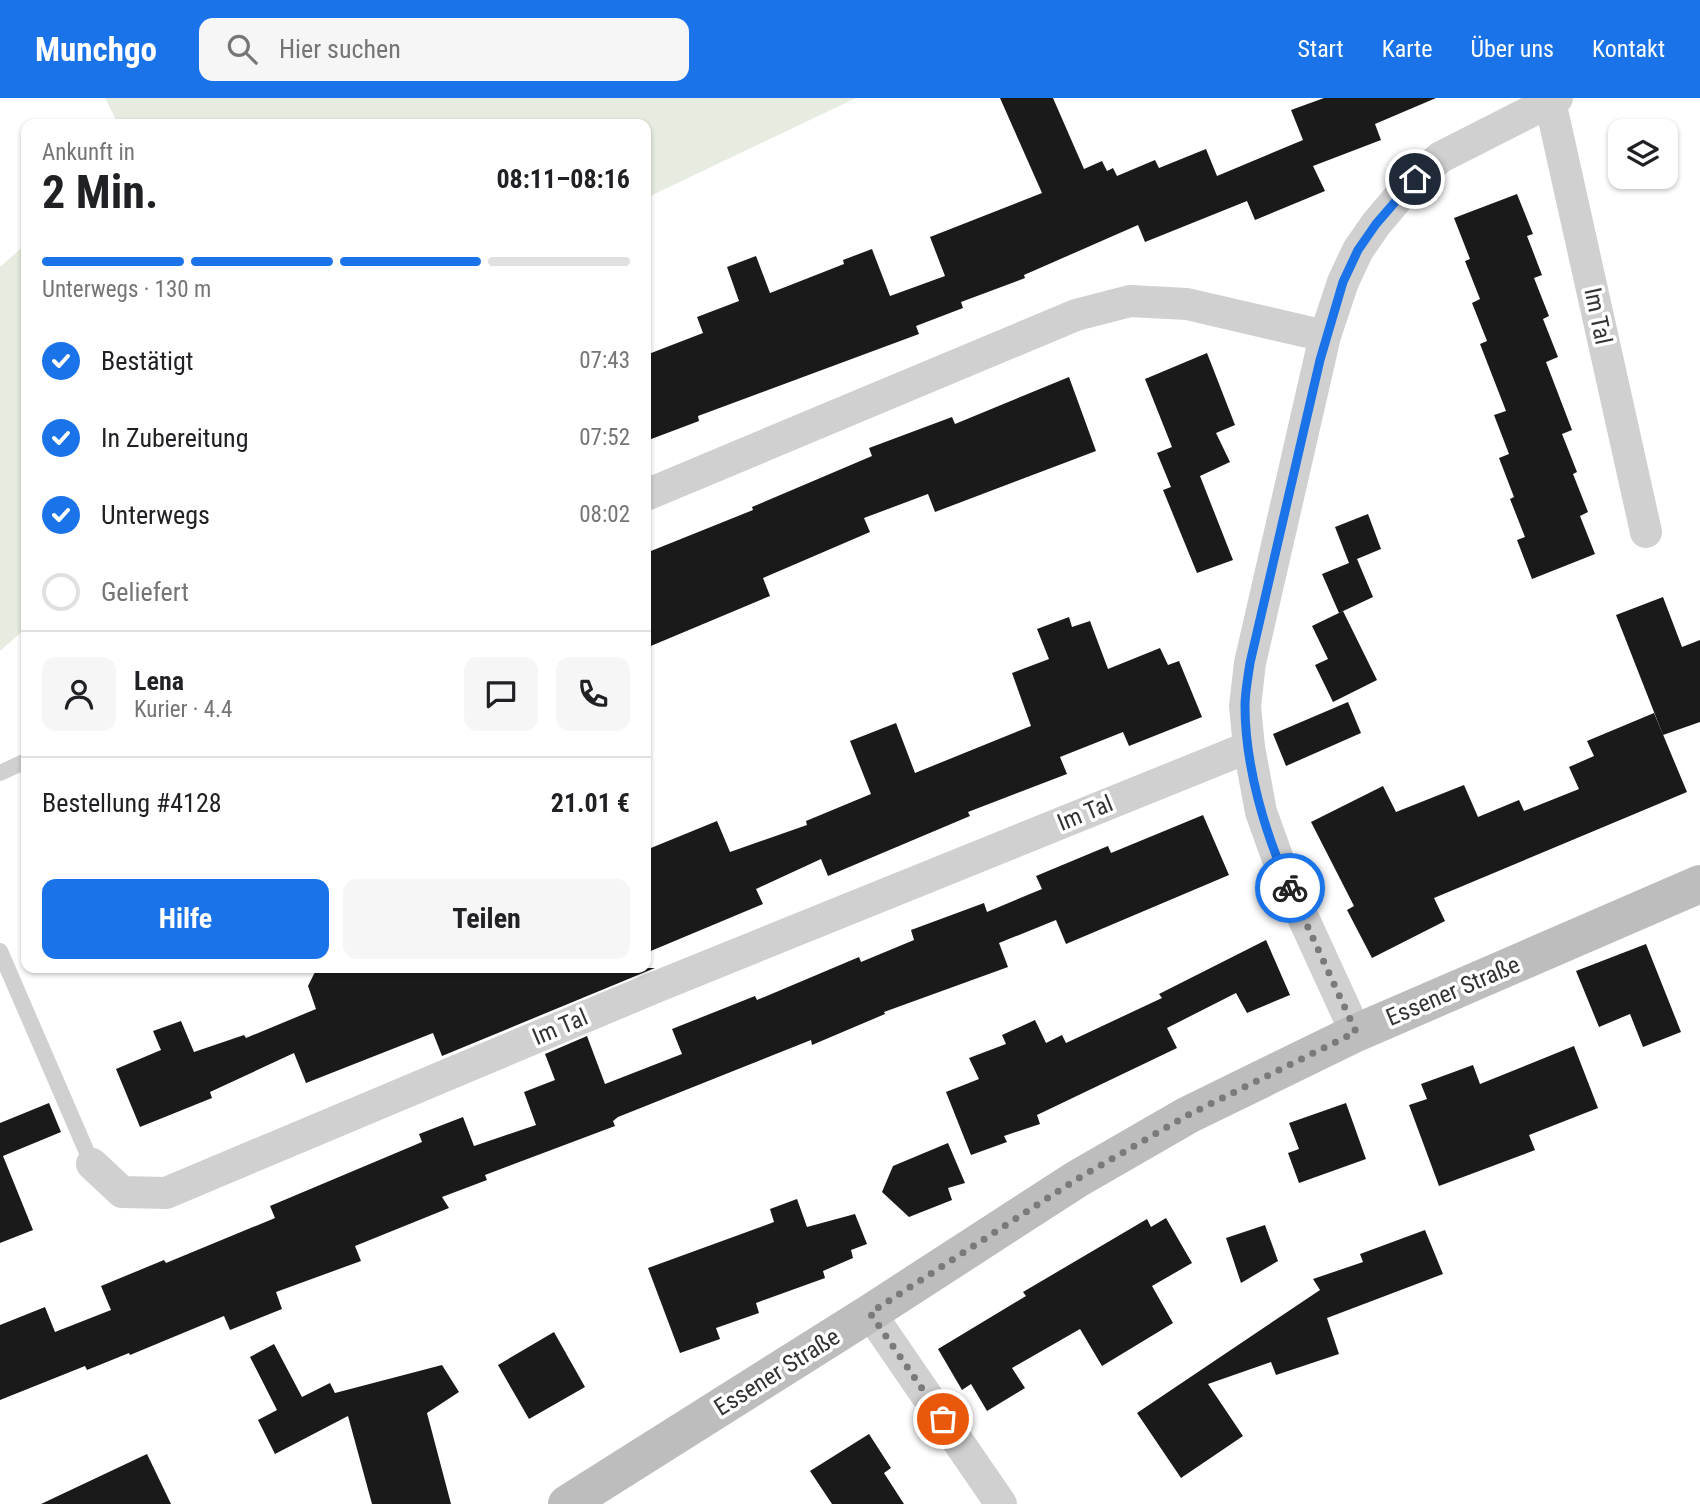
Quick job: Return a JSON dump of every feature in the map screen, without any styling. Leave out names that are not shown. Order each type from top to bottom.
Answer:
[{"type":"street","name":"Im Tal","points":[[1356,1032],[1284,876],[1261,812],[1249,747],[1245,706],[1250,663],[1325,337],[1343,282],[1358,250],[1376,224],[1415,179],[1441,157],[1553,100],[1646,532]]},
{"type":"street","points":[[651,493],[1076,315],[1130,302],[1187,304],[1325,337]]},
{"type":"street","name":"Im Tal","points":[[92,1164],[122,1192],[166,1193],[656,987],[1249,747]]},
{"type":"street","name":"Essener Straße","points":[[567,1504],[1077,1179],[1188,1115],[1356,1032],[1700,884]]},
{"type":"street","points":[[870,1313],[1001,1504]]},
{"type":"lane","points":[[0,773],[21,763]]},
{"type":"lane","name":"Im Tal","points":[[0,951],[92,1164]]},
{"type":"shaded area","points":[[105,98],[856,98],[651,196],[651,119],[116,119]]},
{"type":"shaded area","points":[[21,248],[21,632],[0,651],[0,267]]},
{"type":"building","points":[[1000,98],[1053,98],[1084,169],[1102,161],[1107,171],[1113,168],[1117,176],[1155,160],[1159,168],[1206,149],[1217,176],[1303,140],[1291,110],[1324,98],[1436,98],[1375,124],[1381,140],[1313,166],[1325,191],[1255,220],[1247,201],[1145,242],[1138,225],[1024,275],[1025,278],[961,302],[963,308],[916,326],[919,334],[698,416],[699,421],[651,439],[651,353],[703,333],[697,317],[739,301],[727,267],[756,256],[770,293],[844,264],[843,260],[872,249],[890,296],[945,276],[930,237],[1042,193]]},
{"type":"building","points":[[1517,194],[1533,234],[1527,236],[1542,275],[1534,278],[1549,316],[1543,319],[1558,357],[1546,362],[1572,430],[1562,434],[1577,472],[1573,474],[1588,512],[1580,516],[1595,554],[1532,579],[1517,540],[1525,537],[1510,499],[1514,497],[1499,458],[1509,454],[1494,415],[1506,411],[1480,344],[1487,341],[1472,303],[1480,299],[1465,261],[1470,259],[1454,218]]},
{"type":"building","points":[[1207,353],[1235,425],[1216,433],[1230,462],[1200,476],[1233,560],[1197,573],[1163,490],[1171,487],[1157,453],[1172,447],[1145,379]]},
{"type":"building","points":[[1069,377],[1096,451],[935,512],[928,494],[864,518],[870,532],[763,578],[770,596],[651,646],[651,551],[753,510],[752,507],[872,456],[869,448],[952,417],[955,424]]},
{"type":"building","points":[[1368,514],[1381,549],[1357,559],[1373,597],[1339,613],[1322,574],[1349,563],[1335,527]]},
{"type":"building","points":[[1663,597],[1682,647],[1700,640],[1700,722],[1663,735],[1616,615]]},
{"type":"building","points":[[1343,611],[1377,680],[1333,702],[1315,665],[1328,659],[1312,626]]},
{"type":"building","points":[[1069,617],[1072,627],[1090,621],[1108,669],[1160,648],[1168,665],[1179,661],[1202,717],[1129,746],[1123,732],[1060,757],[1067,774],[968,812],[970,816],[828,876],[821,859],[756,889],[763,904],[651,951],[651,848],[717,821],[730,852],[807,825],[806,821],[871,794],[850,741],[896,723],[915,773],[1031,726],[1012,673],[1049,659],[1037,629]]},
{"type":"building","points":[[1348,702],[1361,733],[1286,766],[1273,734]]},
{"type":"building","points":[[1654,713],[1687,792],[1434,898],[1445,921],[1372,958],[1347,910],[1354,906],[1311,822],[1383,786],[1396,812],[1464,785],[1478,817],[1519,800],[1524,811],[1579,789],[1569,767],[1594,756],[1587,741]]},
{"type":"building","points":[[1203,815],[1229,875],[1066,944],[1056,920],[999,943],[1008,967],[884,1012],[885,1014],[812,1045],[811,1040],[618,1117],[613,1121],[615,1126],[485,1175],[487,1180],[442,1197],[449,1208],[355,1246],[361,1261],[276,1292],[282,1309],[230,1330],[224,1316],[130,1355],[129,1353],[87,1370],[85,1366],[0,1400],[0,1325],[45,1307],[55,1332],[111,1310],[101,1286],[164,1260],[166,1263],[275,1218],[270,1206],[422,1142],[419,1134],[463,1117],[474,1146],[536,1125],[524,1092],[555,1080],[545,1054],[587,1036],[605,1084],[682,1054],[672,1029],[755,996],[757,1000],[859,957],[861,962],[914,940],[911,930],[984,903],[987,912],[1042,889],[1036,876],[1108,846],[1111,853]]},
{"type":"building","points":[[1266,940],[1290,995],[1247,1013],[1236,993],[1167,1028],[1177,1048],[1037,1115],[1040,1124],[1004,1136],[1007,1142],[971,1155],[946,1092],[979,1079],[969,1058],[1006,1044],[1002,1035],[1035,1020],[1046,1043],[1062,1035],[1066,1043],[1162,998],[1159,994]]},
{"type":"building","points":[[1646,944],[1681,1032],[1643,1047],[1630,1014],[1599,1027],[1576,971]]},
{"type":"building","points":[[314,973],[643,973],[442,1056],[433,1033],[306,1083],[294,1053],[210,1092],[212,1098],[140,1127],[116,1069],[161,1050],[153,1031],[181,1021],[194,1052],[244,1035],[246,1038],[316,1009],[308,986]]},
{"type":"building","points":[[1574,1046],[1598,1108],[1529,1135],[1535,1150],[1439,1186],[1409,1105],[1427,1099],[1421,1084],[1473,1065],[1480,1084]]},
{"type":"building","points":[[49,1103],[61,1132],[3,1156],[33,1230],[0,1243],[0,1123]]},
{"type":"building","points":[[1346,1103],[1366,1159],[1299,1183],[1288,1153],[1299,1149],[1289,1123]]},
{"type":"building","points":[[948,1143],[965,1183],[948,1188],[952,1200],[909,1217],[882,1192],[893,1166]]},
{"type":"building","points":[[797,1199],[807,1227],[855,1214],[867,1244],[851,1250],[853,1258],[823,1271],[825,1278],[756,1303],[759,1313],[716,1328],[720,1339],[680,1353],[648,1268],[774,1222],[770,1209]]},
{"type":"building","points":[[1166,1218],[1192,1263],[1152,1286],[1173,1323],[1102,1366],[1080,1329],[1012,1368],[1025,1388],[987,1411],[971,1384],[962,1390],[938,1349],[1026,1296],[1023,1292],[1147,1219],[1151,1227]]},
{"type":"building","points":[[1265,1225],[1278,1261],[1241,1283],[1226,1238]]},
{"type":"building","points":[[1425,1230],[1443,1274],[1327,1318],[1339,1354],[1276,1375],[1271,1362],[1208,1384],[1243,1436],[1181,1478],[1137,1413],[1320,1290],[1313,1279],[1363,1262],[1360,1254]]},
{"type":"building","points":[[554,1332],[585,1387],[529,1419],[498,1365]]},
{"type":"building","points":[[274,1344],[302,1397],[330,1383],[335,1393],[442,1365],[459,1392],[427,1413],[451,1504],[372,1504],[348,1416],[275,1454],[258,1420],[277,1410],[250,1357]]},
{"type":"building","points":[[869,1434],[891,1468],[884,1473],[904,1504],[832,1504],[810,1471]]},
{"type":"building","points":[[147,1454],[171,1504],[41,1504]]},
{"type":"way so far","points":[[943,1419],[870,1313],[1077,1179],[1188,1115],[1356,1032],[1290,888]]},
{"type":"route","points":[[1290,888],[1261,812],[1249,747],[1245,706],[1250,663],[1325,337],[1343,282],[1358,250],[1376,224],[1415,179]]}]
